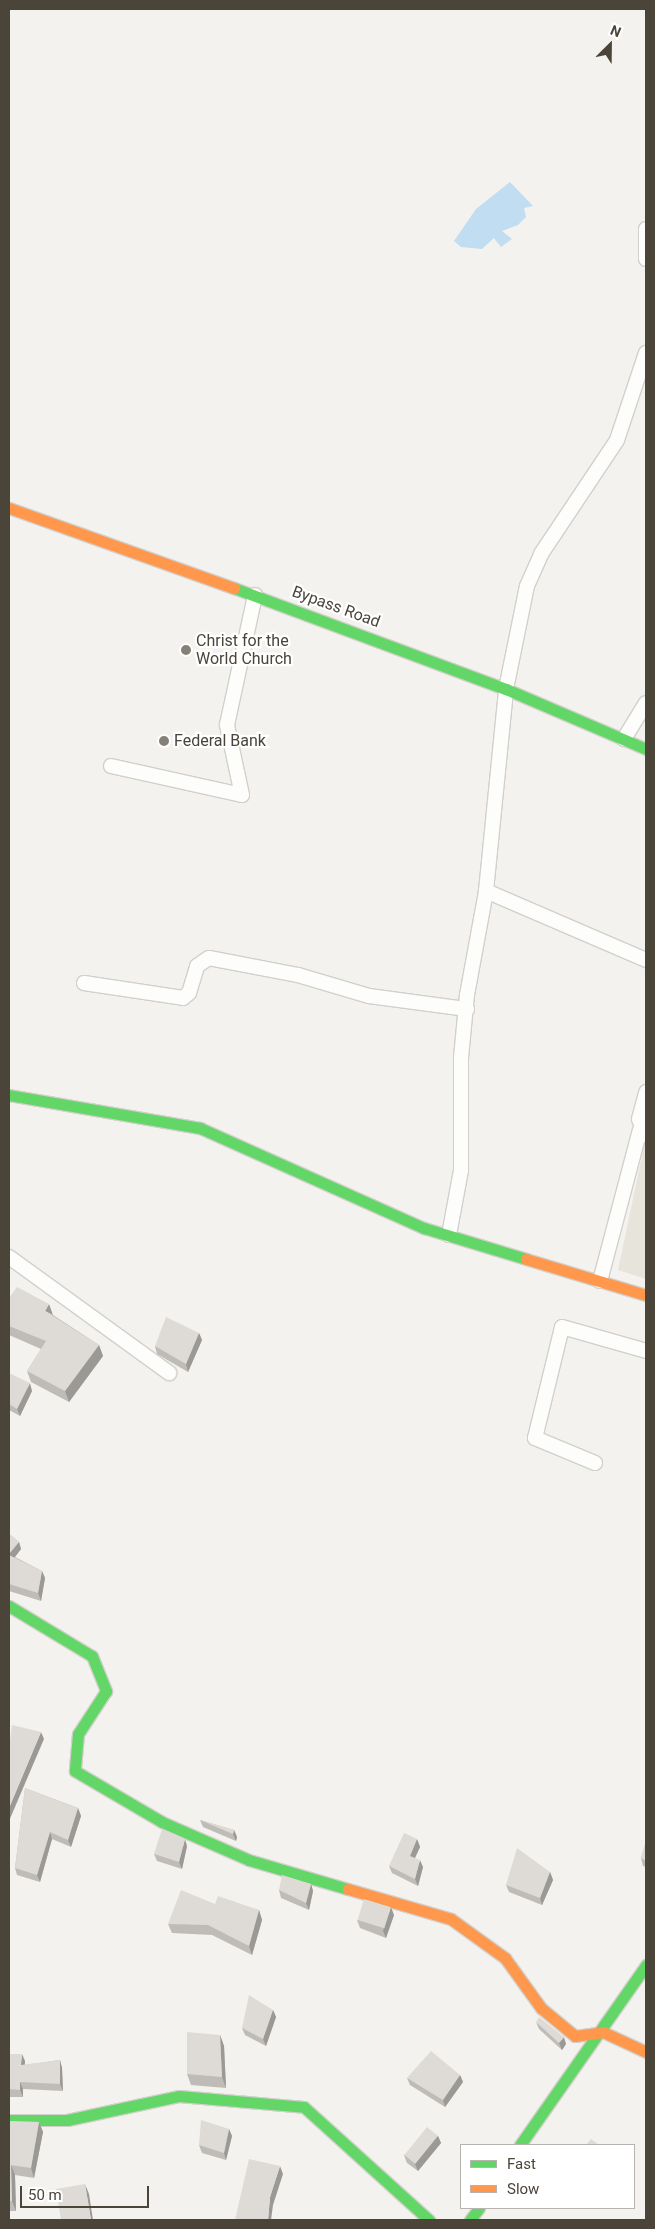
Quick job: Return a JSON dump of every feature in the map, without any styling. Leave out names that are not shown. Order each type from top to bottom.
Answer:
[{"type":"street","points":[[646,229],[646,259]]},
{"type":"street","points":[[449,1235],[461,1170],[461,1058],[473,942],[486,891],[506,688],[532,570],[616,440],[646,352]]},
{"type":"street","name":"Bypass Road","points":[[9,508],[255,595],[506,688],[646,749]]},
{"type":"street","points":[[112,766],[242,795],[227,725],[255,595]]},
{"type":"street","points":[[624,739],[646,703]]},
{"type":"street","points":[[486,891],[646,960]]},
{"type":"street","points":[[84,983],[183,998],[189,993],[197,966],[209,958],[298,975],[369,996],[467,1009]]},
{"type":"street","points":[[600,1281],[643,1132],[646,1092]]},
{"type":"street","points":[[9,1096],[200,1128],[244,1151],[291,1165],[449,1235],[646,1296]]},
{"type":"street","points":[[9,1257],[169,1373]]},
{"type":"street","points":[[595,1463],[535,1438],[562,1328],[646,1351]]},
{"type":"street","points":[[9,1606],[92,1656],[103,1682],[106,1691],[78,1734],[75,1771],[162,1822],[249,1860],[451,1920],[505,1958],[541,2008],[575,2036],[603,2032],[646,2052]]},
{"type":"street","points":[[521,2144],[549,2100],[603,2032],[646,1965]]},
{"type":"street","points":[[9,2120],[67,2120],[179,2096],[304,2107],[430,2220]]},
{"type":"street","points":[[470,2220],[477,2209]]},
{"type":"shaded area","points":[[646,1137],[646,1279],[618,1270]]},
{"type":"water","points":[[510,182],[533,206],[524,208],[526,217],[518,225],[502,231],[512,239],[501,247],[494,238],[482,249],[461,247],[454,241],[476,209]]},
{"type":"building","points":[[17,1287],[49,1304],[45,1311],[99,1345],[65,1391],[27,1371],[46,1341],[9,1326],[9,1298]]},
{"type":"building","points":[[166,1317],[199,1333],[186,1364],[155,1346]]},
{"type":"building","points":[[9,1373],[30,1383],[17,1409],[9,1404]]},
{"type":"building","points":[[9,1534],[19,1542],[9,1554]]},
{"type":"building","points":[[9,1555],[42,1571],[38,1593],[9,1584]]},
{"type":"building","points":[[12,1725],[41,1732],[9,1808],[9,1749]]},
{"type":"building","points":[[25,1788],[78,1808],[68,1840],[50,1832],[37,1875],[15,1868]]},
{"type":"building","points":[[200,1820],[234,1830],[233,1834]]},
{"type":"building","points":[[162,1829],[185,1839],[179,1862],[154,1854]]},
{"type":"building","points":[[404,1833],[417,1839],[410,1856],[420,1860],[415,1879],[389,1866]]},
{"type":"building","points":[[646,1842],[646,1861],[641,1858]]},
{"type":"building","points":[[517,1848],[550,1872],[540,1898],[506,1885]]},
{"type":"building","points":[[282,1875],[311,1884],[306,1903],[279,1890]]},
{"type":"building","points":[[181,1890],[215,1904],[218,1896],[259,1910],[249,1946],[208,1925],[168,1924]]},
{"type":"building","points":[[364,1899],[391,1907],[384,1928],[358,1920]]},
{"type":"building","points":[[249,1995],[273,2010],[263,2039],[242,2028]]},
{"type":"building","points":[[539,2017],[564,2037],[559,2043],[536,2022]]},
{"type":"building","points":[[187,2032],[220,2035],[222,2077],[187,2074]]},
{"type":"building","points":[[431,2051],[460,2075],[443,2100],[407,2078]]},
{"type":"building","points":[[9,2054],[22,2054],[21,2065],[60,2060],[60,2084],[20,2082],[20,2090],[9,2089]]},
{"type":"building","points":[[201,2120],[229,2129],[224,2153],[199,2145]]},
{"type":"building","points":[[9,2121],[39,2122],[31,2168],[11,2165],[12,2201],[9,2201]]},
{"type":"building","points":[[427,2127],[438,2136],[415,2164],[404,2155]]},
{"type":"building","points":[[591,2139],[598,2144],[587,2144]]},
{"type":"building","points":[[249,2159],[280,2166],[270,2197],[268,2220],[235,2220]]},
{"type":"building","points":[[85,2184],[91,2220],[61,2220],[56,2189]]},
{"type":"traffic: fast","points":[[234,588],[506,689],[646,749]]},
{"type":"traffic: fast","points":[[9,1095],[200,1128],[424,1228],[526,1259]]},
{"type":"traffic: fast","points":[[9,1606],[92,1656],[106,1691],[78,1734],[75,1771],[162,1822],[249,1860],[348,1889]]},
{"type":"traffic: fast","points":[[521,2144],[646,1965]]},
{"type":"traffic: fast","points":[[9,2120],[67,2120],[179,2096],[304,2107],[429,2220]]},
{"type":"traffic: fast","points":[[470,2220],[478,2209]]},
{"type":"traffic: slow","points":[[9,508],[234,588]]},
{"type":"traffic: slow","points":[[526,1259],[646,1295]]},
{"type":"traffic: slow","points":[[348,1889],[451,1919],[505,1958],[541,2008],[575,2036],[603,2032],[646,2052]]},
{"type":"place","name":"Christ for the World Church","points":[[186,650]]},
{"type":"place","name":"Federal Bank","points":[[164,741]]}]
